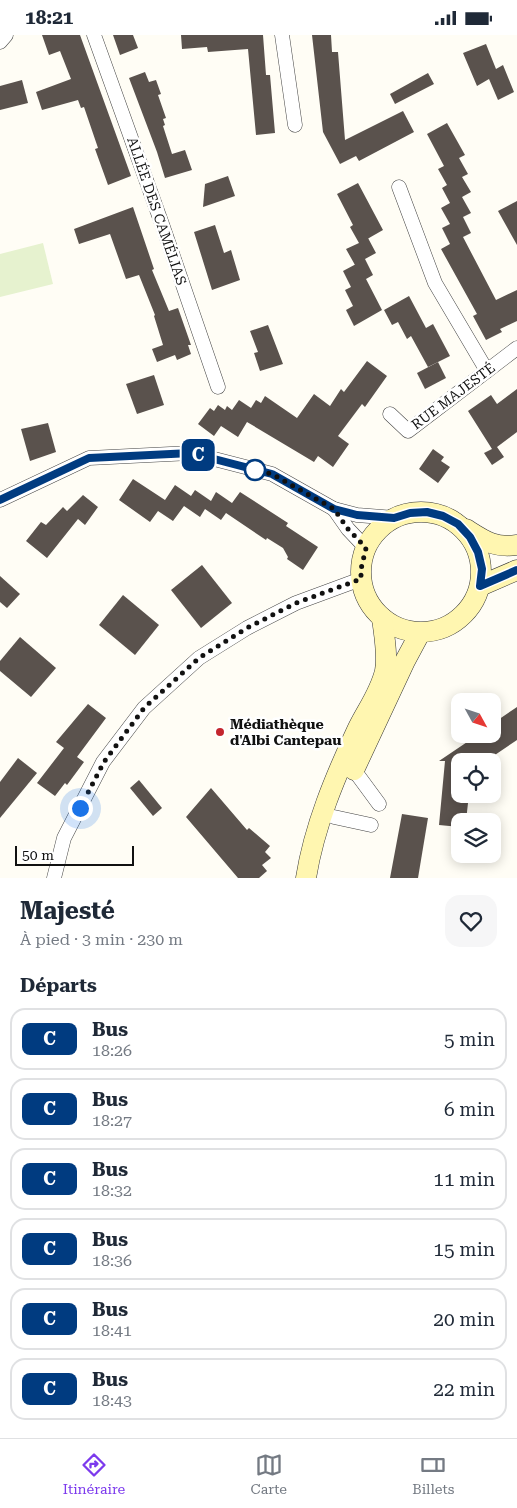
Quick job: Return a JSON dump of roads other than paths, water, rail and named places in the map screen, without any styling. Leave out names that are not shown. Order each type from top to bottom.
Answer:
[{"type":"main road","points":[[458,524],[470,537],[478,552],[482,569],[480,586],[472,605],[458,620],[440,630],[420,633],[406,631],[393,626],[372,607],[365,594],[361,579],[361,569],[366,548],[373,536],[394,518],[410,513],[427,512],[443,516],[458,524],[489,544],[505,547],[517,545]]},
{"type":"main road","points":[[480,586],[517,570]]},
{"type":"main road","points":[[306,878],[309,859],[328,797],[357,729],[383,678],[386,654],[382,618]]},
{"type":"main road","points":[[318,878],[322,857],[340,798],[420,633]]},
{"type":"street","points":[[0,42],[6,35]]},
{"type":"street","name":"ALLÉE DES CAMÉLIAS","points":[[94,35],[218,387]]},
{"type":"street","points":[[282,35],[295,125]]},
{"type":"street","points":[[399,187],[435,283],[487,371]]},
{"type":"street","name":"RUE MAJESTÉ","points":[[390,414],[408,431],[517,348]]},
{"type":"street","points":[[0,500],[89,458],[191,453],[272,474],[334,509],[357,515],[394,518]]},
{"type":"street","points":[[334,509],[348,529],[366,548]]},
{"type":"street","points":[[54,878],[64,838],[104,762],[144,708],[199,658],[247,628],[296,603],[361,579]]},
{"type":"street","points":[[354,770],[379,804]]},
{"type":"street","points":[[334,817],[371,825]]},
{"type":"place","name":"Médiathèque d'Albi Cantepau","points":[[220,732]]}]
